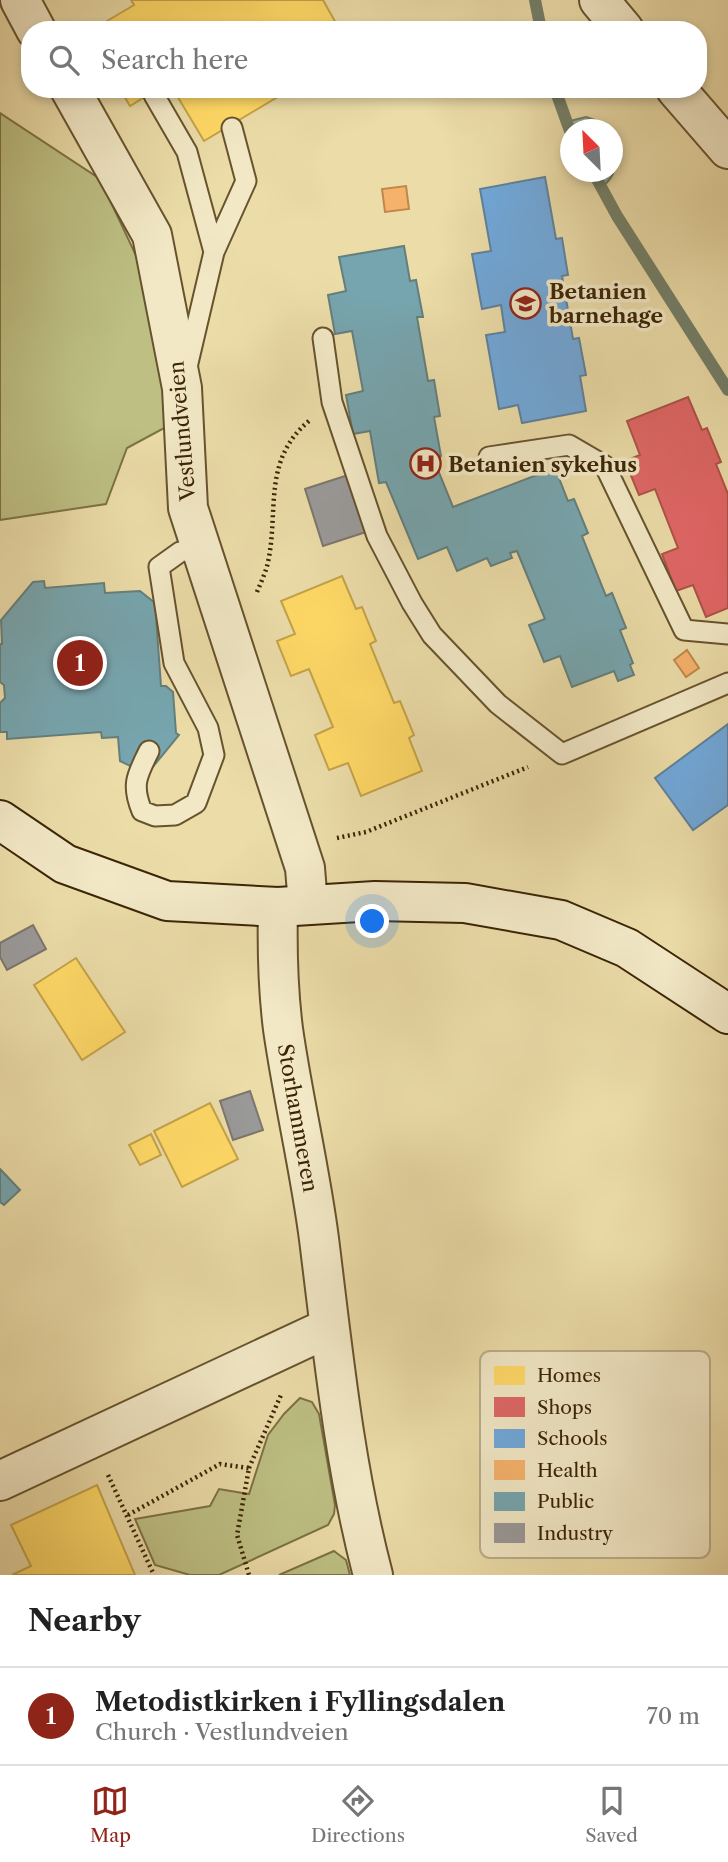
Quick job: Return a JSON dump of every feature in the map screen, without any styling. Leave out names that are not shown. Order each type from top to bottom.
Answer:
[{"type":"street","points":[[20,0],[31,21]]},
{"type":"street","points":[[599,0],[616,21]]},
{"type":"street","name":"Vestlundveien","points":[[75,98],[152,235],[182,388],[188,508],[305,868],[293,906]]},
{"type":"street","points":[[684,98],[728,149]]},
{"type":"street","points":[[0,820],[65,864],[167,901],[293,906],[375,901],[465,903],[561,920],[627,948],[728,1014]]},
{"type":"street","name":"Storhammeren","points":[[293,906],[277,944],[283,1028],[318,1237],[318,1334],[358,1519],[373,1575]]},
{"type":"street","points":[[0,1481],[318,1334]]},
{"type":"lane","points":[[156,98],[187,152],[214,252]]},
{"type":"lane","points":[[182,388],[214,252],[246,181],[232,128]]},
{"type":"lane","points":[[323,338],[332,402],[377,536],[432,635],[498,704],[562,754],[728,683]]},
{"type":"lane","points":[[489,457],[569,445],[606,466],[684,630],[728,634]]},
{"type":"lane","points":[[149,751],[136,778],[136,798],[142,811],[155,816],[175,815],[197,803],[214,755],[208,728],[174,663],[159,567],[180,552],[201,548]]},
{"type":"path","points":[[235,652],[268,562],[276,475],[295,433],[332,402]]},
{"type":"path","points":[[299,850],[366,832],[562,754]]},
{"type":"path","points":[[248,1575],[237,1535],[249,1468],[318,1334]]},
{"type":"path","points":[[90,1439],[128,1514],[154,1575]]},
{"type":"path","points":[[128,1514],[220,1464],[249,1468]]},
{"type":"green space","points":[[0,113],[100,179],[171,330],[194,412],[127,448],[106,504],[0,520]]},
{"type":"green space","points":[[300,1398],[312,1402],[319,1414],[335,1505],[328,1525],[219,1575],[190,1575],[155,1565],[135,1519],[210,1506],[219,1489],[249,1494],[268,1435]]},
{"type":"green space","points":[[334,1551],[346,1560],[350,1575],[279,1575]]},
{"type":"building: Homes","points":[[131,0],[323,0],[335,21],[107,21],[134,5]]},
{"type":"building: Homes","points":[[125,98],[143,98],[130,106]]},
{"type":"building: Homes","points":[[178,98],[276,98],[204,141]]},
{"type":"building: Homes","points":[[342,576],[356,609],[362,607],[376,641],[370,644],[394,703],[400,701],[414,735],[409,738],[422,771],[361,796],[348,763],[329,770],[315,735],[333,727],[309,669],[291,676],[277,641],[295,634],[281,601]]},
{"type":"building: Homes","points":[[76,958],[125,1032],[82,1060],[34,985]]},
{"type":"building: Homes","points":[[210,1103],[238,1159],[182,1187],[154,1131]]},
{"type":"building: Homes","points":[[151,1134],[161,1155],[140,1165],[129,1145]]},
{"type":"building: Homes","points":[[97,1485],[135,1575],[12,1575],[31,1566],[11,1525]]},
{"type":"building: Shops","points":[[688,397],[702,430],[707,428],[721,462],[716,464],[728,494],[728,608],[706,617],[693,585],[676,591],[662,554],[678,548],[655,489],[639,495],[625,461],[640,455],[627,421]]},
{"type":"building: Schools","points":[[545,177],[556,239],[562,238],[568,275],[562,276],[573,339],[579,338],[586,375],[580,376],[586,411],[522,423],[518,405],[499,409],[486,335],[505,332],[501,305],[482,309],[472,254],[491,251],[480,189]]},
{"type":"building: Schools","points":[[728,724],[728,805],[693,830],[655,778]]},
{"type":"building: Health","points":[[406,186],[409,209],[385,212],[382,189]]},
{"type":"building: Health","points":[[687,650],[699,668],[686,677],[674,660]]},
{"type":"building: Public","points":[[404,246],[410,281],[416,280],[423,317],[417,317],[428,381],[434,380],[440,416],[434,417],[441,456],[429,466],[436,465],[453,507],[555,468],[568,501],[574,499],[588,533],[582,536],[606,596],[612,593],[626,628],[620,630],[633,663],[630,665],[634,675],[618,681],[614,671],[572,687],[560,656],[544,662],[529,625],[545,619],[517,551],[510,553],[512,558],[491,566],[487,558],[457,571],[447,547],[418,559],[386,482],[379,483],[370,431],[353,434],[346,395],[363,391],[352,331],[335,334],[328,295],[346,291],[339,257]]},
{"type":"building: Public","points":[[44,581],[45,588],[104,583],[105,593],[140,591],[155,603],[161,686],[166,686],[173,692],[176,733],[179,735],[147,774],[120,761],[118,737],[102,738],[101,732],[7,739],[7,732],[0,732],[0,703],[5,698],[4,685],[0,682],[1,620],[33,582]]},
{"type":"building: Public","points":[[0,1169],[20,1190],[4,1205],[0,1202]]},
{"type":"building: Industry","points":[[348,475],[366,532],[323,546],[305,489]]},
{"type":"building: Industry","points":[[33,925],[46,949],[7,970],[0,957],[0,943]]},
{"type":"building: Industry","points":[[250,1091],[263,1130],[233,1140],[220,1101]]},
{"type":"waterway","points":[[535,0],[539,21]]},
{"type":"waterway","points":[[558,98],[566,119]]},
{"type":"waterway","points":[[598,182],[617,216],[728,390]]},
{"type":"place","name":"Betanien barnehage","points":[[526,303]]},
{"type":"place","name":"Betanien sykehus","points":[[425,464]]},
{"type":"place","name":"Metodistkirken i Fyllingsdalen","points":[[80,663]]}]
